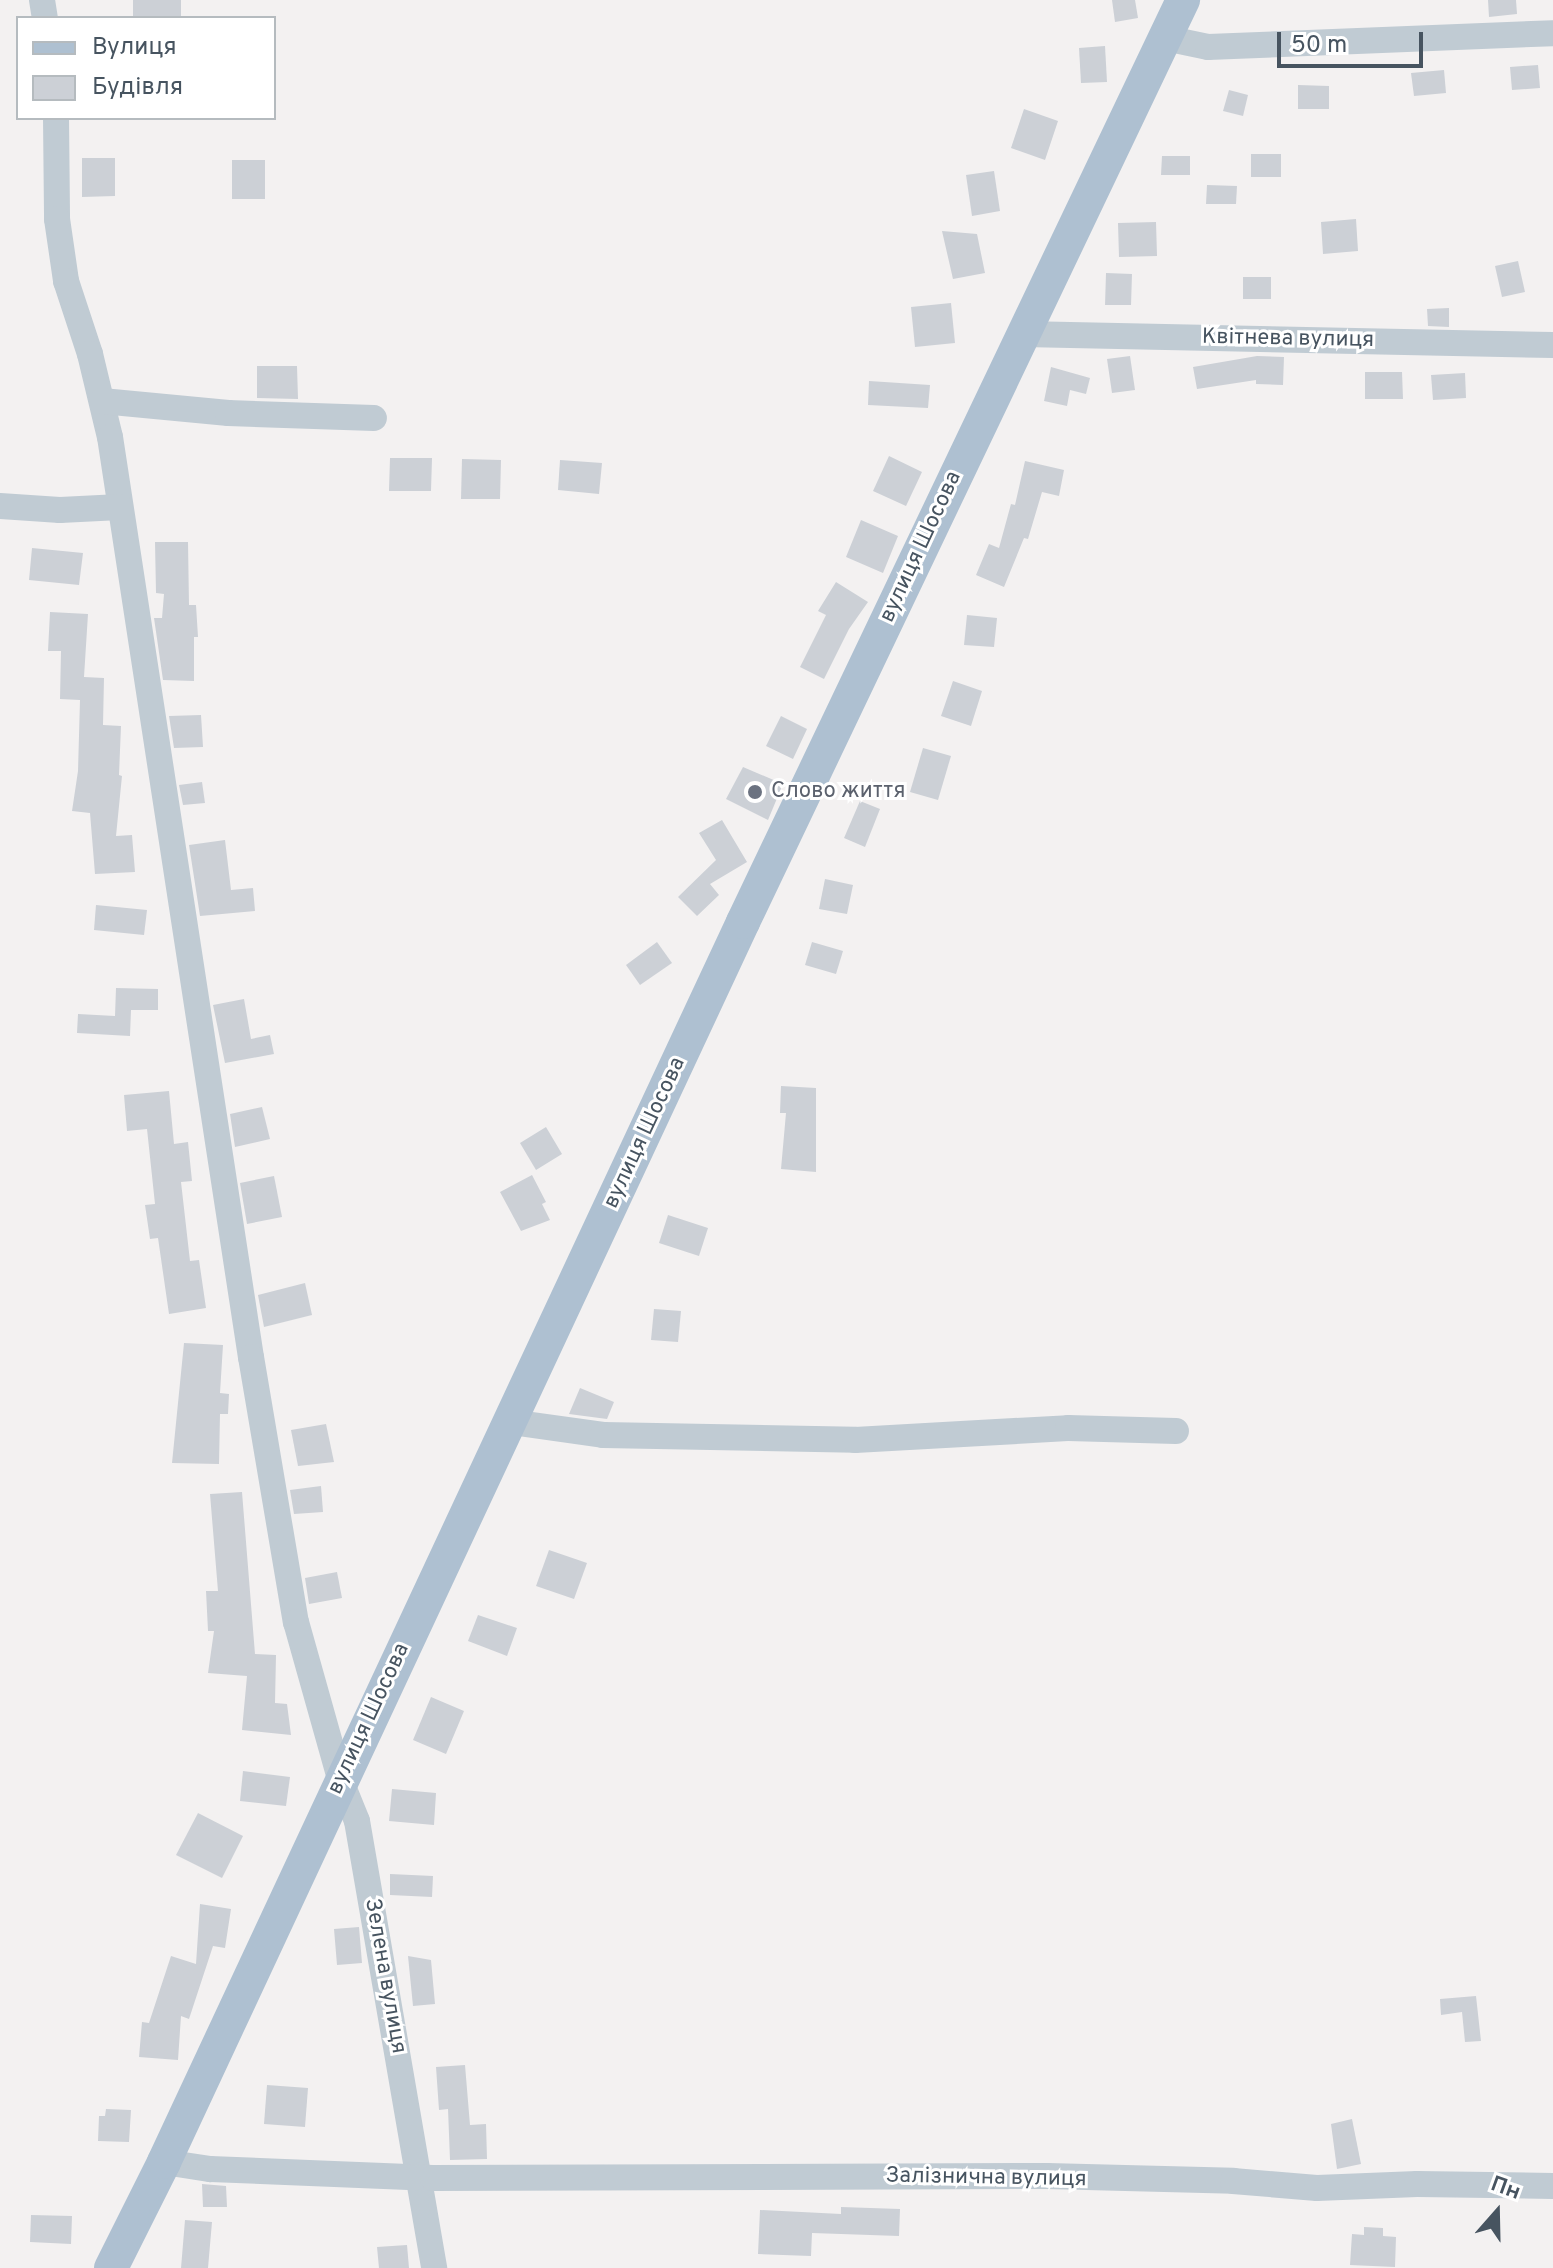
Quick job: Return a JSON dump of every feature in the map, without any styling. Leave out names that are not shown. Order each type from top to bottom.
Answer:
[{"type":"main road","name":"вулиця Шосова","points":[[111,2268],[164,2162],[340,1779],[1183,0]]},
{"type":"street","points":[[1165,38],[1208,47],[1553,33]]},
{"type":"street","name":"Зелена вулиця","points":[[56,120],[57,219],[66,281],[102,401],[293,1607],[340,1779],[357,1821],[434,2268]]},
{"type":"street","name":"Квітнева вулиця","points":[[1023,334],[1553,345]]},
{"type":"street","points":[[102,401],[228,413],[374,418]]},
{"type":"street","points":[[0,506],[60,510],[120,507]]},
{"type":"street","points":[[511,1422],[603,1435],[824,1439],[1068,1428],[1176,1431]]},
{"type":"street","points":[[164,2162],[210,2169],[418,2176]]},
{"type":"street","name":"Залізнична вулиця","points":[[418,2176],[1047,2176],[1233,2181],[1317,2188],[1417,2184],[1553,2186]]},
{"type":"building","points":[[133,0],[181,0],[181,16],[133,16]]},
{"type":"building","points":[[1112,0],[1135,0],[1138,18],[1115,22]]},
{"type":"building","points":[[1488,0],[1516,0],[1517,14],[1489,17]]},
{"type":"building","points":[[1105,46],[1107,82],[1081,83],[1079,48]]},
{"type":"building","points":[[1538,65],[1540,88],[1512,90],[1510,67]]},
{"type":"building","points":[[1444,70],[1446,93],[1414,96],[1411,73]]},
{"type":"building","points":[[1298,85],[1329,86],[1329,109],[1298,109]]},
{"type":"building","points":[[1229,90],[1248,95],[1243,116],[1223,111]]},
{"type":"building","points":[[1024,109],[1058,121],[1045,160],[1011,148]]},
{"type":"building","points":[[1251,154],[1281,154],[1281,177],[1251,177]]},
{"type":"building","points":[[1162,156],[1190,156],[1190,175],[1161,175]]},
{"type":"building","points":[[82,158],[115,158],[115,196],[82,197]]},
{"type":"building","points":[[232,160],[265,160],[265,199],[232,199]]},
{"type":"building","points":[[994,171],[1000,211],[972,216],[966,175]]},
{"type":"building","points":[[1207,185],[1237,186],[1236,204],[1206,204]]},
{"type":"building","points":[[1356,219],[1358,251],[1323,254],[1321,222]]},
{"type":"building","points":[[1156,222],[1157,256],[1119,257],[1118,223]]},
{"type":"building","points":[[942,231],[977,234],[985,273],[953,279]]},
{"type":"building","points":[[1518,261],[1525,292],[1502,297],[1495,266]]},
{"type":"building","points":[[1106,273],[1132,274],[1131,305],[1105,305]]},
{"type":"building","points":[[1243,277],[1271,277],[1271,299],[1243,299]]},
{"type":"building","points":[[951,303],[955,343],[915,347],[911,307]]},
{"type":"building","points":[[1449,308],[1449,327],[1428,326],[1427,309]]},
{"type":"building","points":[[1130,356],[1135,390],[1112,393],[1107,359]]},
{"type":"building","points":[[1257,356],[1284,357],[1283,385],[1256,384],[1256,380],[1197,389],[1193,367]]},
{"type":"building","points":[[257,366],[297,366],[298,399],[257,398]]},
{"type":"building","points":[[1051,367],[1090,378],[1086,394],[1070,390],[1067,406],[1044,401]]},
{"type":"building","points":[[1365,372],[1402,372],[1403,399],[1365,399]]},
{"type":"building","points":[[1465,373],[1466,398],[1433,400],[1431,375]]},
{"type":"building","points":[[869,381],[930,385],[928,408],[868,405]]},
{"type":"building","points":[[889,456],[922,472],[906,506],[873,491]]},
{"type":"building","points":[[390,458],[432,458],[431,491],[389,491]]},
{"type":"building","points":[[462,459],[501,460],[500,499],[461,499]]},
{"type":"building","points":[[560,460],[602,463],[599,494],[558,490]]},
{"type":"building","points":[[1025,461],[1064,470],[1059,496],[1042,492],[1028,539],[1024,538],[1004,587],[976,575],[989,544],[999,548],[1011,504],[1015,505]]},
{"type":"building","points":[[861,520],[898,536],[883,573],[846,557]]},
{"type":"building","points":[[155,542],[188,542],[189,605],[196,605],[198,637],[194,637],[194,681],[163,680],[154,618],[162,618],[164,594],[156,593]]},
{"type":"building","points":[[32,548],[83,553],[79,585],[29,580]]},
{"type":"building","points":[[836,582],[868,602],[849,629],[824,679],[800,667],[826,615],[818,611]]},
{"type":"building","points":[[50,612],[88,614],[84,677],[104,678],[103,725],[121,726],[119,775],[122,776],[116,836],[132,835],[135,872],[95,874],[90,813],[72,811],[78,771],[80,700],[60,699],[61,651],[48,651]]},
{"type":"building","points":[[967,615],[997,618],[994,647],[964,645]]},
{"type":"building","points":[[953,681],[982,691],[971,726],[941,716]]},
{"type":"building","points":[[201,715],[203,747],[174,748],[169,716]]},
{"type":"building","points":[[781,716],[807,729],[793,759],[766,746]]},
{"type":"building","points":[[923,748],[951,756],[938,800],[910,792]]},
{"type":"building","name":"Слово життя","points":[[743,767],[783,784],[768,820],[726,799]]},
{"type":"building","points":[[202,782],[205,803],[183,805],[179,785]]},
{"type":"building","points":[[860,801],[880,809],[865,847],[844,838]]},
{"type":"building","points":[[722,820],[747,862],[710,884],[719,895],[697,916],[678,897],[716,860],[699,833]]},
{"type":"building","points":[[225,840],[231,890],[253,888],[255,911],[200,916],[189,845]]},
{"type":"building","points":[[825,879],[853,885],[847,914],[819,909]]},
{"type":"building","points":[[96,905],[147,910],[144,935],[94,930]]},
{"type":"building","points":[[657,942],[672,963],[640,985],[626,965]]},
{"type":"building","points":[[812,942],[843,951],[836,974],[805,965]]},
{"type":"building","points":[[116,988],[158,989],[158,1010],[131,1010],[130,1036],[77,1033],[78,1014],[115,1016]]},
{"type":"building","points":[[244,999],[251,1039],[270,1035],[274,1054],[225,1063],[213,1005]]},
{"type":"building","points":[[781,1086],[816,1088],[816,1172],[781,1169],[786,1113],[780,1113]]},
{"type":"building","points":[[169,1091],[174,1144],[188,1142],[192,1181],[181,1182],[190,1261],[199,1260],[206,1308],[169,1314],[158,1238],[150,1239],[145,1205],[155,1204],[147,1129],[127,1131],[124,1095]]},
{"type":"building","points":[[262,1107],[270,1139],[235,1147],[230,1114]]},
{"type":"building","points":[[546,1127],[562,1154],[536,1170],[520,1143]]},
{"type":"building","points":[[532,1175],[546,1202],[542,1204],[550,1220],[521,1231],[500,1192]]},
{"type":"building","points":[[274,1176],[282,1217],[247,1224],[240,1183]]},
{"type":"building","points":[[668,1215],[708,1228],[699,1256],[659,1243]]},
{"type":"building","points":[[305,1283],[312,1315],[264,1327],[258,1295]]},
{"type":"building","points":[[654,1309],[681,1311],[678,1342],[651,1340]]},
{"type":"building","points":[[184,1343],[223,1345],[220,1393],[229,1394],[228,1414],[220,1414],[219,1464],[172,1463]]},
{"type":"building","points":[[580,1388],[614,1402],[607,1419],[569,1414]]},
{"type":"building","points":[[326,1424],[334,1462],[298,1466],[291,1430]]},
{"type":"building","points":[[321,1486],[323,1512],[294,1514],[290,1490]]},
{"type":"building","points":[[242,1492],[255,1654],[276,1655],[275,1703],[287,1704],[291,1735],[242,1730],[247,1676],[208,1673],[214,1631],[208,1631],[206,1591],[218,1591],[210,1494]]},
{"type":"building","points":[[549,1550],[587,1563],[574,1599],[536,1586]]},
{"type":"building","points":[[337,1572],[342,1598],[309,1604],[305,1578]]},
{"type":"building","points":[[478,1615],[517,1628],[507,1656],[468,1641]]},
{"type":"building","points":[[431,1697],[464,1711],[446,1754],[413,1740]]},
{"type":"building","points":[[243,1771],[290,1777],[286,1806],[240,1801]]},
{"type":"building","points":[[392,1789],[436,1793],[434,1825],[389,1821]]},
{"type":"building","points":[[198,1813],[243,1836],[222,1878],[176,1855]]},
{"type":"building","points":[[390,1874],[433,1876],[432,1897],[390,1895]]},
{"type":"building","points":[[200,1904],[231,1909],[225,1948],[213,1946],[189,2019],[181,2016],[178,2060],[139,2057],[142,2022],[149,2023],[171,1956],[196,1964]]},
{"type":"building","points":[[359,1927],[362,1963],[337,1965],[334,1929]]},
{"type":"building","points":[[408,1956],[431,1960],[435,2004],[413,2006]]},
{"type":"building","points":[[1476,1996],[1481,2041],[1465,2042],[1462,2012],[1441,2015],[1440,1999]]},
{"type":"building","points":[[465,2065],[470,2125],[486,2124],[487,2159],[450,2160],[448,2109],[439,2110],[436,2067]]},
{"type":"building","points":[[267,2085],[308,2088],[305,2127],[264,2124]]},
{"type":"building","points":[[106,2109],[131,2110],[129,2142],[98,2141],[99,2116],[105,2116]]},
{"type":"building","points":[[1352,2119],[1361,2164],[1337,2169],[1331,2124]]},
{"type":"building","points":[[202,2184],[226,2186],[227,2207],[203,2207]]},
{"type":"building","points":[[841,2207],[900,2209],[899,2236],[812,2233],[811,2256],[758,2254],[760,2210],[841,2214]]},
{"type":"building","points":[[31,2215],[72,2216],[71,2244],[30,2242]]},
{"type":"building","points":[[185,2220],[212,2222],[208,2268],[181,2268]]},
{"type":"building","points":[[1364,2227],[1383,2228],[1383,2236],[1396,2237],[1395,2267],[1350,2265],[1352,2234],[1364,2235]]},
{"type":"building","points":[[407,2245],[409,2268],[379,2268],[377,2247]]},
{"type":"place","name":"Слово життя","points":[[755,792]]}]
